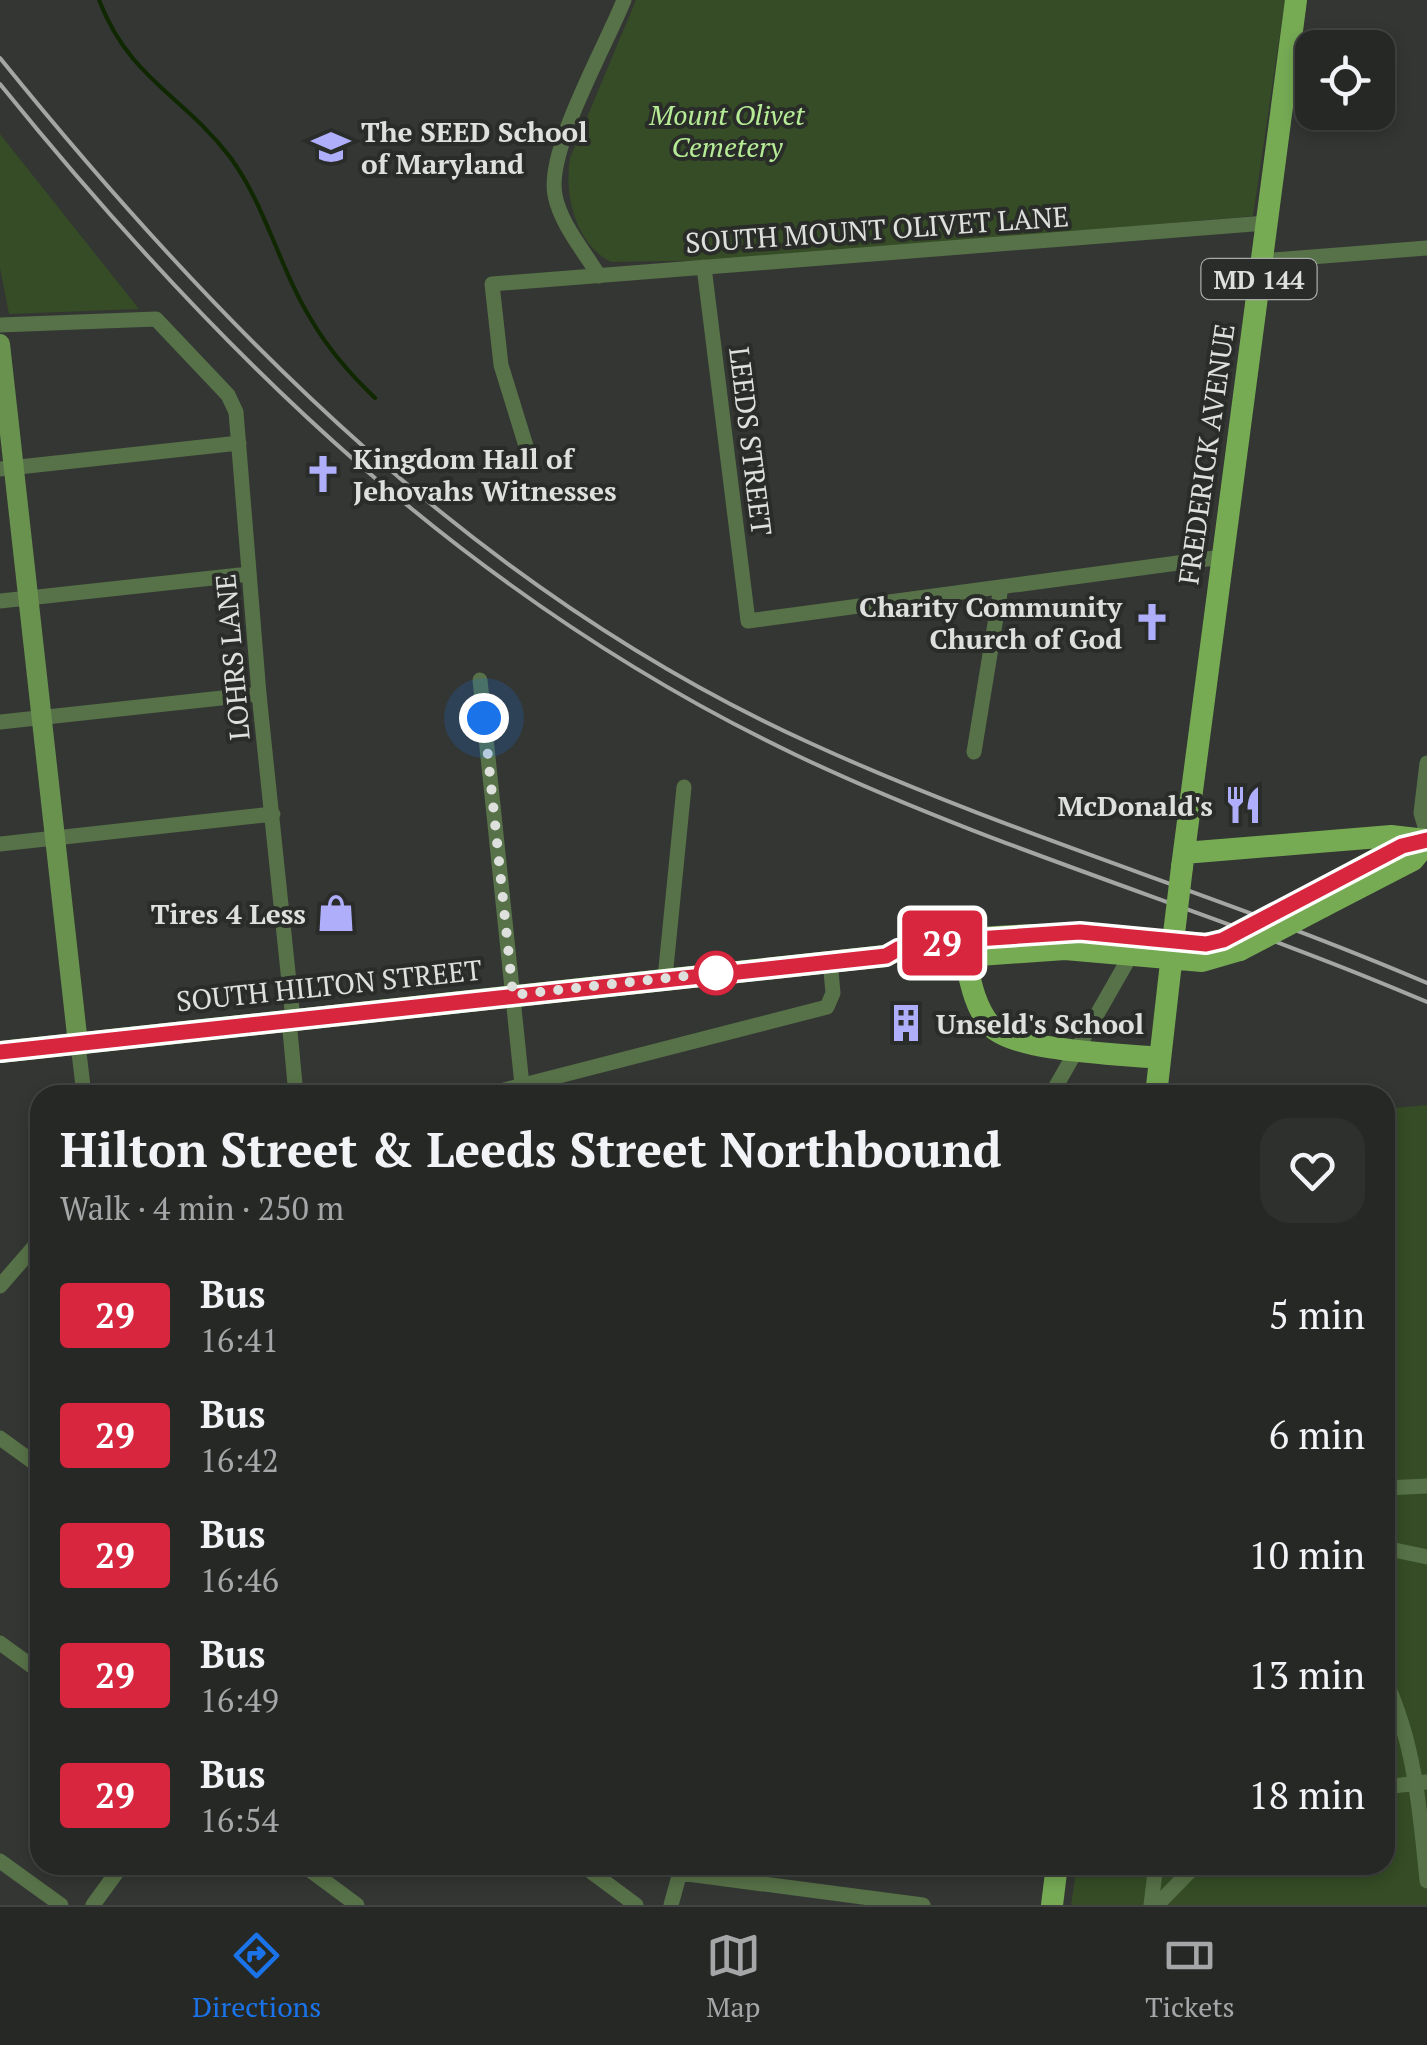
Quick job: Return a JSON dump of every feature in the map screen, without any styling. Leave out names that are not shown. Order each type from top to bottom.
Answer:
[{"type":"main road","name":"FREDERICK AVENUE","points":[[1157,1085],[1296,0]]},
{"type":"main road","points":[[0,344],[7,469],[28,598],[78,1044]]},
{"type":"main road","points":[[1183,860],[1391,836],[1427,839]]},
{"type":"main road","name":"SOUTH HILTON STREET","points":[[0,1052],[830,960],[886,956],[899,961],[1080,932],[1202,961],[1316,902],[1413,860],[1427,839]]},
{"type":"main road","points":[[963,948],[976,1000],[995,1031],[1027,1042],[1160,1058]]},
{"type":"main road","name":"SOUTH HILTON STREET","points":[[963,948],[1172,951]]},
{"type":"main road","points":[[1052,1905],[1056,1875]]},
{"type":"street","points":[[599,276],[559,208],[553,181],[563,143],[624,0]]},
{"type":"street","name":"SOUTH MOUNT OLIVET LANE","points":[[526,446],[501,365],[492,284],[1266,224]]},
{"type":"street","points":[[1261,262],[1427,248]]},
{"type":"street","name":"LEEDS STREET","points":[[704,268],[748,620],[1001,587]]},
{"type":"street","name":"LOHRS LANE","points":[[0,325],[156,319],[232,402],[239,444],[295,1085]]},
{"type":"street","points":[[7,469],[239,444]]},
{"type":"street","points":[[974,752],[1001,587],[1222,558]]},
{"type":"street","points":[[0,601],[249,574]]},
{"type":"street","points":[[480,680],[522,1085],[827,1007],[833,993],[830,960]]},
{"type":"street","points":[[0,722],[259,694]]},
{"type":"street","points":[[1427,764],[1420,813],[1427,839]]},
{"type":"street","points":[[666,978],[684,787]]},
{"type":"street","points":[[0,844],[273,814]]},
{"type":"street","points":[[1056,1085],[1132,953]]},
{"type":"street","points":[[78,1044],[83,1085]]},
{"type":"street","points":[[0,1286],[30,1255]]},
{"type":"street","points":[[0,1438],[30,1460]]},
{"type":"street","points":[[1395,1488],[1427,1486]]},
{"type":"street","points":[[1395,1550],[1427,1557]]},
{"type":"street","points":[[0,1642],[30,1664]]},
{"type":"street","points":[[1395,1707],[1424,1778],[1427,1881]]},
{"type":"street","points":[[1395,1785],[1424,1778]]},
{"type":"street","points":[[0,1861],[60,1905]]},
{"type":"street","points":[[93,1905],[115,1875]]},
{"type":"street","points":[[316,1875],[357,1905]]},
{"type":"street","points":[[596,1875],[636,1905]]},
{"type":"street","points":[[671,1905],[679,1875]]},
{"type":"street","points":[[721,1875],[923,1905]]},
{"type":"street","points":[[1154,1905],[1156,1875]]},
{"type":"street","points":[[1154,1905],[1186,1875]]},
{"type":"green space","name":"Mount Olivet Cemetery","points":[[636,0],[1285,0],[1253,216],[735,260],[611,262],[589,243],[575,217],[569,187],[570,158]]},
{"type":"green space","points":[[0,134],[139,309],[9,314],[0,268]]},
{"type":"green space","points":[[1427,1105],[1427,1905],[1071,1905],[1076,1875],[1395,1875],[1395,1108]]},
{"type":"waterway","points":[[99,0],[126,50],[230,157],[254,196],[312,321],[341,362],[375,398]]},
{"type":"railway","points":[[0,58],[175,261],[268,357],[366,448],[468,534],[576,612],[690,682],[810,743],[963,807],[1427,983]]},
{"type":"railway","points":[[0,84],[173,284],[265,377],[360,465],[460,548],[566,624],[678,693],[873,790],[1427,1002]]},
{"type":"bus line","name":"29","points":[[0,1052],[886,956],[898,949],[961,940],[1080,932],[1206,944],[1223,940],[1402,846],[1427,840]]},
{"type":"place","name":"The SEED School of Maryland","points":[[331,147]]},
{"type":"place","name":"Kingdom Hall of Jehovahs Witnesses","points":[[323,474]]},
{"type":"place","name":"Charity Community Church of God","points":[[1152,622]]},
{"type":"place","name":"McDonald's","points":[[1243,805]]},
{"type":"place","name":"Tires 4 Less","points":[[336,913]]},
{"type":"place","name":"Unseld's School","points":[[906,1023]]},
{"type":"route","points":[[484,718],[513,995],[731,971],[716,973]]}]
